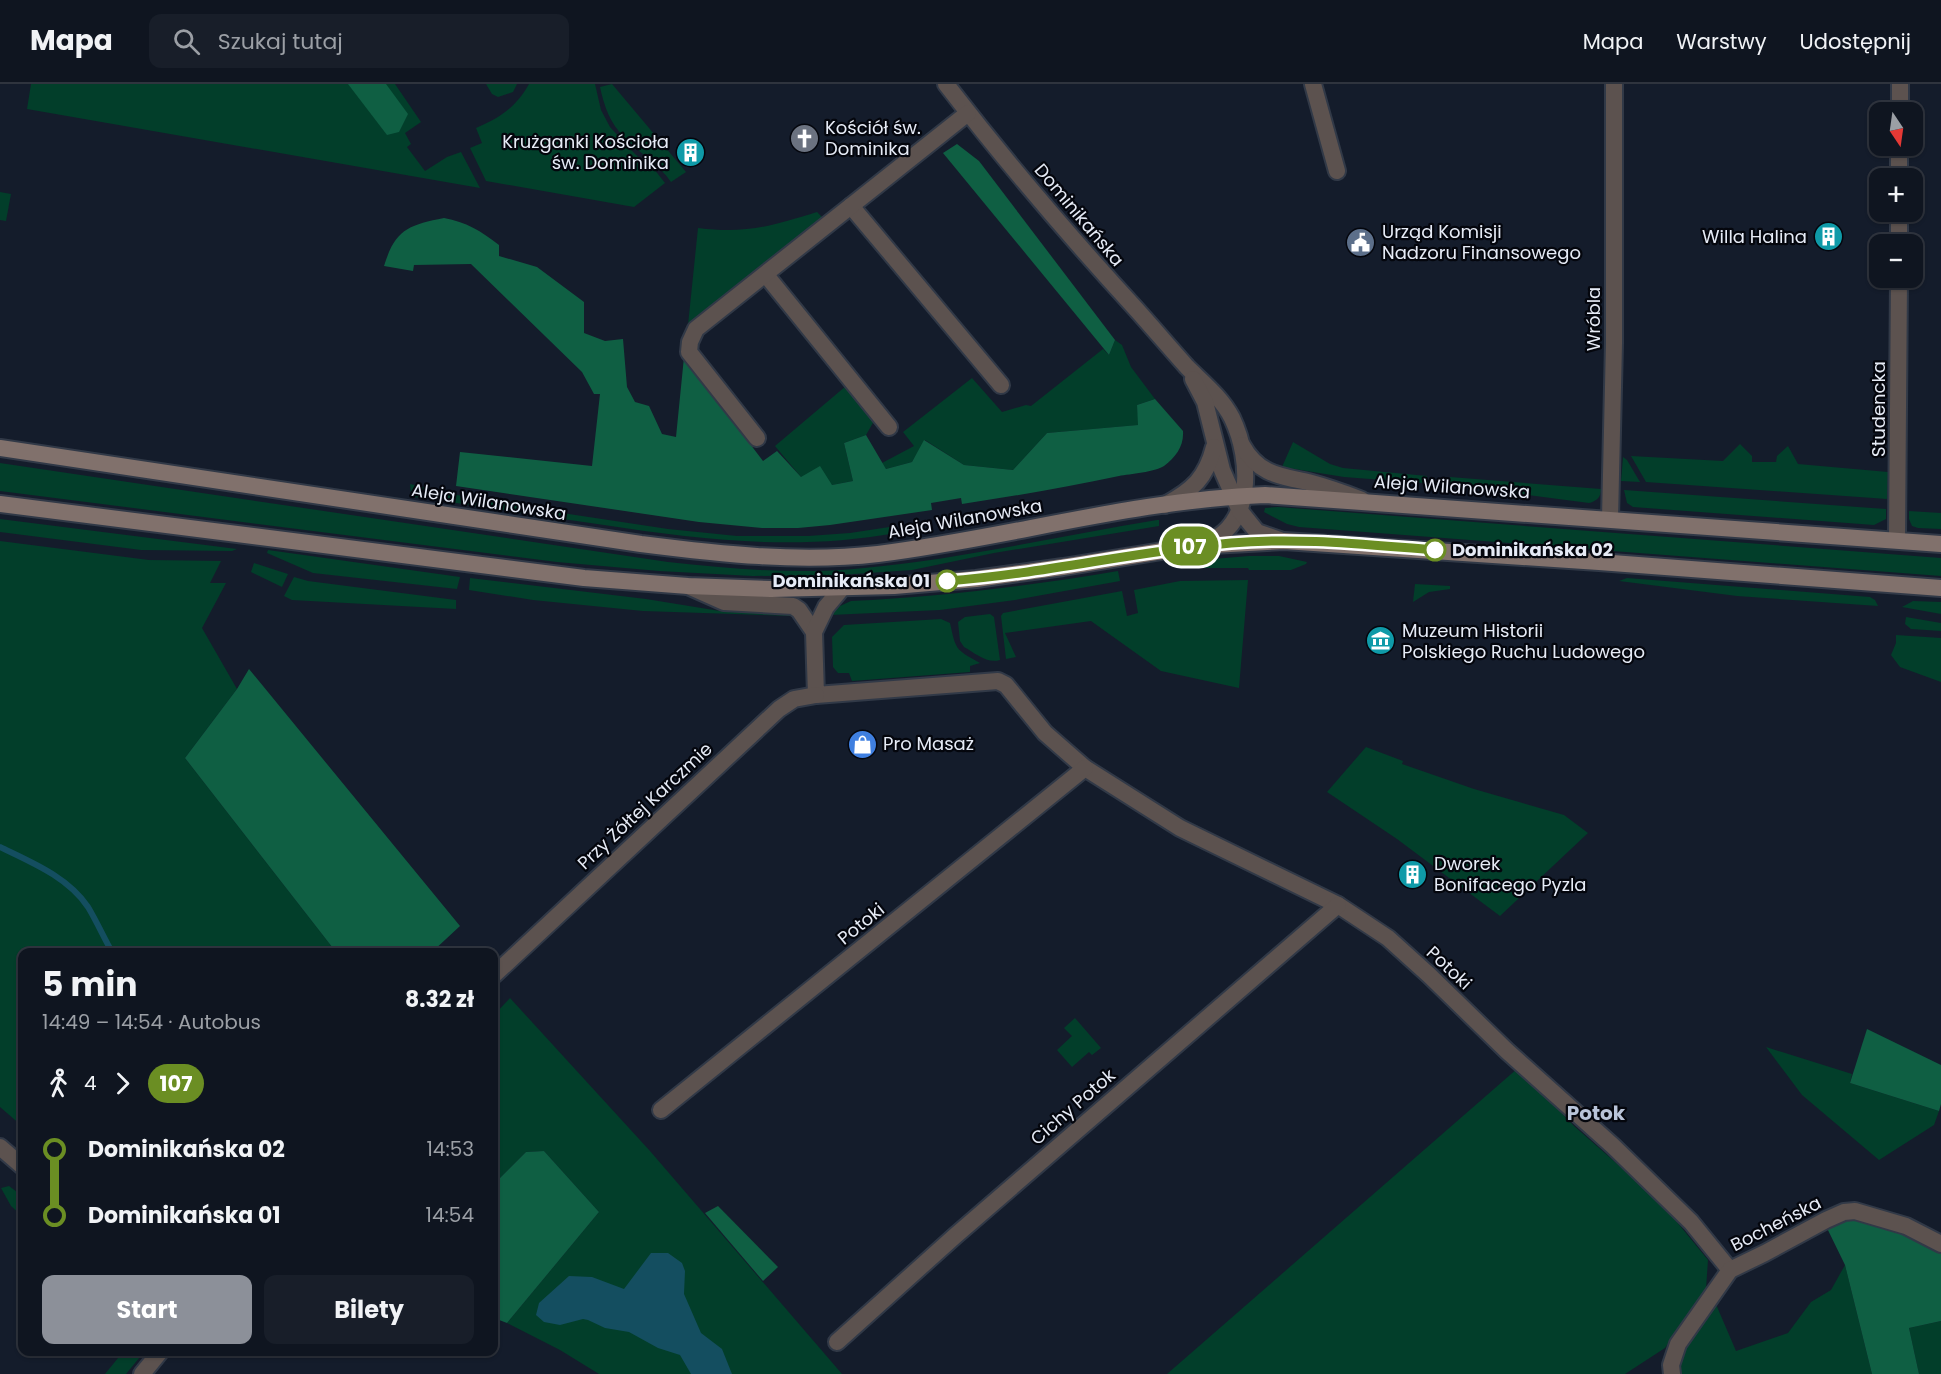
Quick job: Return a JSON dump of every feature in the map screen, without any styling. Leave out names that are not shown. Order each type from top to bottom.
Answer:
[{"type":"main road","name":"Aleja Wilanowska","points":[[0,448],[641,544],[716,553],[810,558],[876,554],[1164,505],[1239,501],[1286,495],[1941,544]]},
{"type":"main road","points":[[0,504],[584,579],[688,586],[771,589],[842,588],[976,579],[1193,546],[1284,541],[1941,588]]},
{"type":"street","name":"Dominikańska","points":[[946,84],[1084,253],[1226,408],[1240,442],[1244,467],[1239,501]]},
{"type":"street","points":[[1313,84],[1337,171]]},
{"type":"street","name":"Wróbla","points":[[1610,519],[1614,343],[1614,84]]},
{"type":"street","points":[[1900,84],[1900,102]]},
{"type":"street","points":[[757,438],[689,352],[690,342],[696,329],[969,113]]},
{"type":"street","points":[[851,206],[1001,385]]},
{"type":"street","points":[[766,275],[889,427]]},
{"type":"street","name":"Studencka","points":[[1897,540],[1899,288]]},
{"type":"street","name":"Dominikańska","points":[[1188,367],[1205,402],[1214,446],[1239,501],[1257,532],[1284,541]]},
{"type":"street","name":"Dominikańska","points":[[1240,442],[1248,457],[1272,474],[1364,500]]},
{"type":"street","name":"Dominikańska","points":[[1164,505],[1193,487],[1205,474],[1214,446]]},
{"type":"street","points":[[1193,546],[1213,540],[1229,528],[1239,501]]},
{"type":"street","points":[[688,586],[724,602],[794,606],[814,632]]},
{"type":"street","points":[[816,695],[814,632],[826,608],[842,588]]},
{"type":"street","name":"Potoki","points":[[816,695],[1002,682],[1011,688],[1045,733],[1085,768],[1180,828],[1338,905],[1388,938],[1507,1051],[1613,1146],[1691,1222],[1730,1270]]},
{"type":"street","name":"Przy Żółtej Karczmie","points":[[498,971],[779,709],[794,699],[816,695]]},
{"type":"street","name":"Potoki","points":[[660,1110],[1085,768]]},
{"type":"street","name":"Cichy Potok","points":[[837,1342],[955,1236],[1338,905]]},
{"type":"street","points":[[0,1148],[18,1163]]},
{"type":"street","name":"Bocheńska","points":[[1730,1270],[1844,1212],[1855,1211],[1906,1226],[1941,1244]]},
{"type":"street","points":[[1672,1374],[1671,1365],[1678,1344],[1730,1270]]},
{"type":"street","points":[[142,1374],[157,1356]]},
{"type":"green space","points":[[31,84],[395,84],[421,122],[405,133],[411,144],[407,147],[425,171],[447,157],[461,152],[480,188],[27,109]]},
{"type":"green space","points":[[348,84],[386,84],[408,114],[399,132],[387,135]]},
{"type":"green space","points":[[486,84],[517,84],[513,92],[498,97],[492,94]]},
{"type":"green space","points":[[529,84],[595,84],[601,110],[610,127],[635,154],[654,169],[665,183],[634,207],[486,181],[470,148],[482,143],[476,128],[507,111]]},
{"type":"green space","points":[[612,84],[686,172],[671,182],[619,132],[608,114],[600,87]]},
{"type":"green space","points":[[957,144],[979,161],[1115,340],[1109,355],[943,153]]},
{"type":"green space","points":[[0,192],[11,194],[6,221],[0,220]]},
{"type":"green space","points":[[817,212],[822,217],[688,325],[698,228],[731,230],[759,228]]},
{"type":"green space","points":[[444,218],[479,231],[499,245],[499,256],[537,267],[584,302],[584,333],[605,341],[623,339],[627,387],[635,402],[649,406],[662,434],[676,437],[684,357],[763,461],[777,451],[801,477],[820,466],[832,485],[853,481],[844,443],[866,435],[886,469],[912,462],[924,440],[964,465],[1013,470],[1047,433],[1138,425],[1137,405],[1155,399],[1183,431],[1182,442],[1176,455],[1168,463],[1149,471],[962,504],[961,498],[931,503],[932,510],[798,528],[762,528],[699,522],[456,486],[460,452],[592,466],[600,394],[594,394],[582,372],[471,264],[414,265],[413,271],[384,266],[393,244],[405,231],[421,223]]},
{"type":"green space","points":[[1115,340],[1122,345],[1131,367],[1155,399],[1137,405],[1139,425],[1047,433],[1013,470],[964,465],[925,440],[912,462],[886,469],[882,463],[914,446],[903,432],[972,378],[1002,412],[1026,405],[1031,406],[1103,349],[1109,355]]},
{"type":"green space","points":[[846,386],[874,421],[866,435],[844,443],[853,481],[832,485],[801,477],[775,446]]},
{"type":"green space","points":[[1293,442],[1330,464],[1343,468],[1427,476],[1427,481],[1423,483],[1344,477],[1282,467]]},
{"type":"green space","points":[[1740,444],[1752,456],[1752,462],[1776,462],[1777,456],[1788,446],[1798,464],[1888,472],[1887,499],[1646,482],[1631,456],[1723,461]]},
{"type":"green space","points":[[1623,457],[1627,460],[1640,482],[1621,481]]},
{"type":"green space","points":[[0,463],[668,562],[766,570],[839,570],[901,564],[1157,520],[1159,520],[1159,526],[994,553],[912,570],[839,575],[753,576],[659,571],[557,562],[0,491]]},
{"type":"green space","points":[[1450,477],[1601,489],[1601,492],[1598,498],[1589,503],[1450,485]]},
{"type":"green space","points":[[410,484],[483,501],[668,529],[737,536],[808,536],[896,526],[896,533],[822,541],[714,539],[414,497]]},
{"type":"green space","points":[[1624,490],[1886,509],[1886,519],[1874,525],[1633,507],[1627,503]]},
{"type":"green space","points":[[1278,507],[1941,558],[1941,576],[1299,527],[1287,524],[1264,512],[1265,508]]},
{"type":"green space","points":[[1909,511],[1941,513],[1941,529],[1912,526]]},
{"type":"green space","points":[[0,519],[237,549],[232,551],[141,550],[0,532]]},
{"type":"green space","points":[[0,541],[149,560],[221,561],[210,583],[226,583],[202,628],[237,689],[185,758],[333,948],[18,948],[18,1123],[0,1107]]},
{"type":"green space","points":[[268,550],[460,577],[457,589],[313,573],[267,553]]},
{"type":"green space","points":[[1279,556],[1307,562],[1291,570],[1249,570],[1248,568],[1194,568],[1189,561]]},
{"type":"green space","points":[[254,563],[288,574],[282,587],[251,572]]},
{"type":"green space","points":[[1118,571],[1120,581],[1015,600],[940,610],[830,615],[840,606],[851,601],[985,590]]},
{"type":"green space","points":[[294,577],[308,581],[456,600],[456,609],[292,600],[284,596]]},
{"type":"green space","points":[[470,578],[646,599],[726,612],[787,613],[793,616],[643,611],[533,600],[469,590]]},
{"type":"green space","points":[[1627,578],[1870,597],[1878,606],[1737,596],[1619,581]]},
{"type":"green space","points":[[1248,580],[1239,688],[1161,671],[1091,621],[1005,633],[1016,657],[1006,659],[1001,616],[1003,613],[1122,591],[1127,616],[1138,613],[1134,590],[1180,581]]},
{"type":"green space","points":[[1415,584],[1450,586],[1450,589],[1429,592],[1413,602]]},
{"type":"green space","points":[[1913,601],[1941,602],[1941,614],[1902,607]]},
{"type":"green space","points":[[990,614],[994,617],[1000,660],[995,661],[977,655],[964,647],[960,641],[958,622],[965,617]]},
{"type":"green space","points":[[1906,617],[1941,623],[1941,631],[1911,629],[1905,624]]},
{"type":"green space","points":[[941,619],[950,623],[958,648],[980,663],[970,666],[970,672],[852,681],[849,673],[838,673],[833,667],[832,637],[844,625]]},
{"type":"green space","points":[[1896,635],[1941,638],[1941,682],[1900,667],[1891,655],[1896,643]]},
{"type":"green space","points":[[249,669],[460,926],[436,948],[333,948],[185,758],[237,689]]},
{"type":"green space","points":[[1366,747],[1403,761],[1402,764],[1474,789],[1564,815],[1588,833],[1500,916],[1397,839],[1327,792]]},
{"type":"green space","points":[[510,998],[650,1151],[842,1374],[599,1374],[560,1350],[507,1323],[599,1212],[544,1151],[526,1152],[498,1180],[498,1011]]},
{"type":"green space","points":[[1075,1018],[1101,1048],[1092,1055],[1089,1052],[1072,1067],[1057,1050],[1072,1036],[1064,1028]]},
{"type":"green space","points":[[1867,1029],[1941,1065],[1939,1111],[1850,1083]]},
{"type":"green space","points":[[1766,1047],[1852,1074],[1850,1083],[1939,1111],[1934,1125],[1879,1160],[1802,1095]]},
{"type":"green space","points":[[1518,1068],[1574,1126],[1672,1216],[1708,1260],[1706,1289],[1665,1348],[1625,1374],[1167,1374]]},
{"type":"green space","points":[[544,1151],[599,1212],[507,1323],[498,1320],[498,1180],[526,1152]]},
{"type":"green space","points":[[9,1186],[18,1193],[16,1200],[18,1212],[11,1206],[1,1188]]},
{"type":"green space","points":[[718,1206],[778,1267],[763,1281],[705,1213]]},
{"type":"green space","points":[[1847,1217],[1891,1225],[1941,1249],[1941,1321],[1909,1328],[1919,1374],[1872,1374],[1845,1265],[1826,1226]]},
{"type":"green space","points":[[1845,1265],[1872,1374],[1680,1374],[1680,1366],[1687,1347],[1715,1302],[1736,1351],[1788,1333],[1811,1302],[1831,1290]]},
{"type":"green space","points":[[1941,1321],[1941,1374],[1919,1374],[1909,1328]]},
{"type":"green space","points":[[120,1356],[141,1356],[126,1374],[105,1374]]},
{"type":"water","points":[[651,1253],[668,1253],[682,1263],[685,1271],[684,1294],[701,1333],[722,1349],[732,1374],[691,1374],[680,1355],[658,1348],[629,1332],[605,1328],[583,1319],[560,1325],[544,1322],[536,1315],[539,1303],[569,1276],[592,1277],[624,1289]]},
{"type":"waterway","points":[[0,847],[48,871],[80,896],[110,948]]},
{"type":"bus line","name":"107","points":[[947,581],[976,579],[1171,549],[1234,542],[1284,541],[1435,550]]},
{"type":"place","name":"Kościół św. Dominika","points":[[804,138]]},
{"type":"place","name":"Krużganki Kościoła św. Dominika","points":[[690,152]]},
{"type":"place","name":"Willa Halina","points":[[1828,237]]},
{"type":"place","name":"Urząd Komisji Nadzoru Finansowego","points":[[1361,242]]},
{"type":"place","name":"Dominikańska 02","points":[[1435,550]]},
{"type":"place","name":"Dominikańska 01","points":[[947,581]]},
{"type":"place","name":"Muzeum Historii Polskiego Ruchu Ludowego","points":[[1381,641]]},
{"type":"place","name":"Pro Masaż","points":[[862,744]]},
{"type":"place","name":"Dworek Bonifacego Pyzla","points":[[1413,874]]},
{"type":"district","name":"Potok","points":[[1596,1113]]}]
